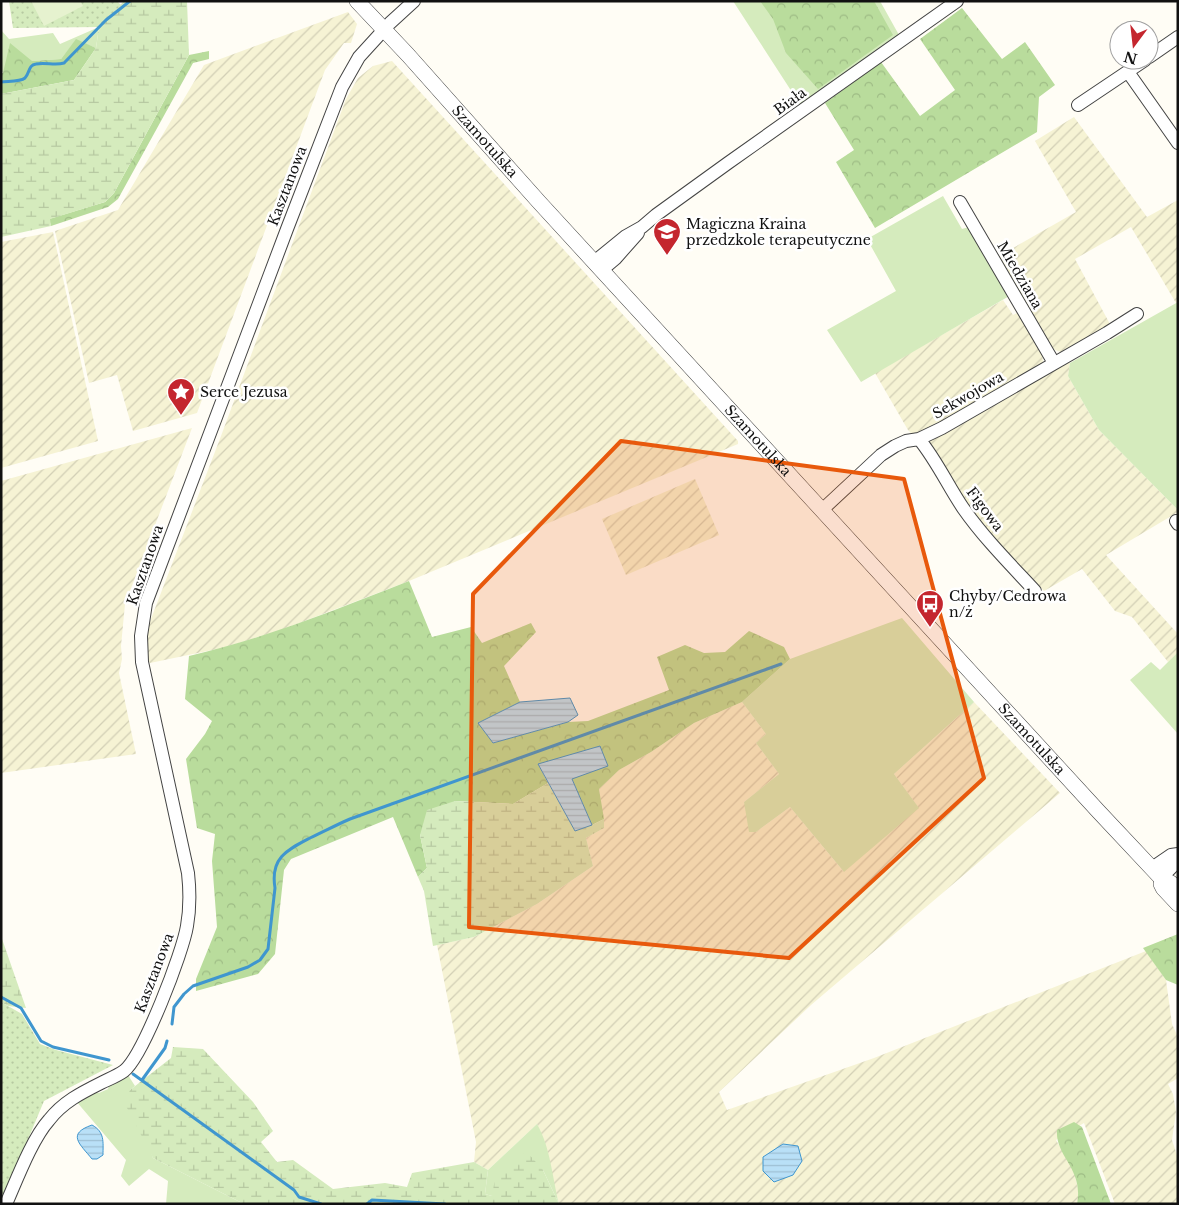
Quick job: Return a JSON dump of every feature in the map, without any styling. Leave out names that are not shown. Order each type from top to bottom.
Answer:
[{"type":"street","name":"Szamotulska","points":[[357,1],[1156,873],[1172,883],[1178,890]]},
{"type":"street","name":"Kasztanowa","points":[[6,1204],[47,1121],[70,1100],[118,1075],[132,1064],[181,952],[188,925],[188,873],[142,662],[141,636],[146,603],[342,87],[359,57],[384,29],[414,1]]},
{"type":"street","name":"Biała","points":[[598,266],[626,236],[642,227],[728,163],[957,1]]},
{"type":"street","points":[[1159,50],[1178,37]]},
{"type":"street","points":[[1078,105],[1131,70]]},
{"type":"street","points":[[1128,72],[1178,143]]},
{"type":"street","name":"Miedziana","points":[[960,202],[1054,363]]},
{"type":"street","name":"Sekwojowa","points":[[822,510],[881,455],[894,446],[906,441],[919,440],[1137,314]]},
{"type":"street","name":"Figowa","points":[[919,440],[943,472],[955,496],[972,521],[1035,591]]},
{"type":"street","points":[[1156,873],[1171,855],[1178,854]]},
{"type":"street","points":[[1156,873],[1178,861]]},
{"type":"street","name":"Szamotulska","points":[[1156,873],[1163,888],[1178,904]]},
{"type":"highlighted area","points":[[621,441],[904,479],[984,778],[789,958],[469,927],[473,594]]},
{"type":"shaded area","points":[[348,12],[357,24],[351,43],[344,43],[325,70],[197,413],[133,431],[117,375],[89,383],[55,231],[118,210],[204,65]]},
{"type":"shaded area","points":[[392,61],[738,441],[738,444],[409,581],[281,630],[222,648],[150,663],[145,653],[146,632],[346,99],[358,78],[373,66]]},
{"type":"shaded area","points":[[1074,117],[1147,217],[1178,200],[1178,302],[1176,303],[1131,227],[1075,259],[1111,326],[1064,353],[1055,350],[1047,341],[999,256],[1076,212],[1035,141]]},
{"type":"shaded area","points":[[53,232],[98,441],[1,468],[1,242]]},
{"type":"shaded area","points":[[1003,300],[1013,315],[1019,312],[1042,352],[1043,362],[1039,367],[949,419],[913,435],[908,430],[875,373]]},
{"type":"shaded area","points":[[1067,362],[1070,363],[1068,376],[1099,430],[1178,510],[1178,512],[1106,555],[1178,634],[1178,652],[1168,662],[1132,617],[1115,611],[1082,569],[1044,591],[973,519],[929,443],[932,438]]},
{"type":"shaded area","points":[[192,428],[125,604],[121,646],[122,659],[119,673],[136,754],[1,773],[1,481]]},
{"type":"shaded area","points":[[695,479],[719,535],[626,575],[602,519]]},
{"type":"shaded area","points":[[742,702],[766,734],[756,743],[779,774],[744,802],[756,832],[790,807],[843,871],[918,807],[894,774],[974,702],[1060,793],[811,1005],[719,1092],[727,1110],[874,1058],[1146,951],[1166,980],[1172,1024],[1178,1037],[1178,1078],[1168,1084],[1173,1094],[1176,1112],[1172,1140],[1178,1158],[1178,1204],[1115,1204],[1084,1123],[1056,1140],[1074,1171],[1079,1193],[1077,1204],[559,1204],[537,1124],[488,1170],[474,1162],[476,1142],[437,945],[474,937],[537,904],[593,866],[586,838],[604,828],[599,789],[619,770],[651,752],[694,723]]},
{"type":"green space","points":[[9,1],[117,1],[121,5],[99,27],[13,28]]},
{"type":"green space","points":[[31,1],[80,1],[83,6],[44,26]]},
{"type":"green space","points":[[124,1],[187,1],[189,55],[114,193],[105,202],[50,219],[51,226],[1,237],[1,94],[74,80],[96,48],[99,27]]},
{"type":"green space","points":[[733,1],[880,1],[899,35],[801,106]]},
{"type":"green space","points":[[760,1],[874,1],[893,35],[818,89],[786,53],[773,19]]},
{"type":"green space","points":[[962,8],[1002,59],[1025,42],[1055,85],[1039,97],[1037,132],[875,228],[836,162],[854,150],[825,103],[881,62],[920,116],[955,90],[920,39]]},
{"type":"green space","points":[[99,27],[96,48],[76,40],[61,59],[32,61],[1,73],[1,30],[9,39],[53,33],[60,44]]},
{"type":"green space","points":[[76,39],[96,48],[74,80],[1,94],[1,73],[3,73],[10,43],[32,61],[61,59]]},
{"type":"green space","points":[[209,51],[209,59],[193,63],[118,199],[108,207],[51,226],[49,219],[105,202],[114,193],[189,55]]},
{"type":"green space","points":[[943,196],[962,229],[969,227],[1011,295],[861,382],[827,330],[896,291],[867,239]]},
{"type":"green space","points":[[1178,302],[1178,510],[1099,430],[1068,376],[1070,363]]},
{"type":"green space","points":[[409,581],[432,637],[471,627],[482,643],[531,623],[536,632],[504,666],[520,702],[478,723],[493,743],[568,722],[588,721],[669,690],[657,657],[685,645],[704,653],[725,652],[749,631],[784,647],[790,659],[742,702],[694,723],[651,752],[619,770],[599,789],[604,819],[592,825],[572,779],[538,764],[548,783],[513,804],[455,801],[420,835],[427,868],[418,877],[393,817],[291,859],[284,870],[275,954],[258,974],[196,991],[196,979],[217,927],[212,861],[215,834],[197,828],[186,759],[205,734],[212,721],[185,699],[189,656],[273,632]]},
{"type":"green space","points":[[902,618],[974,702],[894,774],[919,808],[844,872],[790,807],[756,832],[749,832],[744,802],[779,774],[756,743],[766,734],[742,702],[790,659]]},
{"type":"green space","points":[[1178,652],[1178,734],[1130,680],[1151,662],[1160,670]]},
{"type":"green space","points":[[548,783],[575,831],[604,819],[604,828],[586,838],[593,866],[537,904],[474,937],[433,946],[424,891],[418,877],[427,868],[420,835],[427,810],[455,801],[513,804]]},
{"type":"green space","points":[[1178,934],[1178,985],[1166,980],[1143,948]]},
{"type":"green space","points":[[1,936],[26,1008],[8,1006],[1,1002]]},
{"type":"green space","points":[[1,1002],[22,1014],[40,1044],[113,1065],[44,1101],[8,1187],[1,1198]]},
{"type":"green space","points":[[173,1047],[203,1049],[253,1102],[273,1131],[261,1142],[277,1162],[293,1160],[333,1189],[385,1183],[407,1187],[412,1173],[474,1162],[488,1170],[485,1194],[492,1196],[495,1179],[526,1151],[543,1170],[559,1204],[244,1204],[153,1158],[125,1104],[130,1090],[171,1058]]},
{"type":"green space","points":[[128,1075],[135,1086],[130,1090],[153,1158],[244,1204],[166,1204],[168,1181],[149,1169],[129,1186],[121,1176],[126,1160],[76,1101],[95,1092],[99,1093],[108,1089],[109,1085]]},
{"type":"green space","points":[[1074,1122],[1082,1127],[1111,1204],[1077,1204],[1077,1181],[1060,1148],[1057,1130]]},
{"type":"green space","points":[[537,1124],[548,1153],[559,1204],[543,1170],[492,1196],[485,1194],[488,1170]]},
{"type":"water","points":[[570,698],[578,715],[568,722],[493,743],[478,723],[520,702]]},
{"type":"water","points":[[600,746],[608,766],[572,779],[592,825],[575,831],[538,764]]},
{"type":"water","points":[[92,1125],[101,1134],[103,1142],[103,1155],[97,1159],[92,1159],[80,1144],[77,1136],[84,1128]]},
{"type":"water","points":[[783,1144],[798,1146],[802,1161],[793,1175],[774,1182],[763,1171],[763,1157]]},
{"type":"waterway","points":[[1,82],[17,81],[25,78],[33,65],[64,63],[106,20],[130,1]]},
{"type":"waterway","points":[[172,1024],[174,1007],[193,986],[248,967],[260,960],[268,949],[275,888],[275,869],[282,856],[294,847],[350,819],[781,664]]},
{"type":"waterway","points":[[1,997],[21,1008],[41,1041],[53,1047],[109,1060]]},
{"type":"waterway","points":[[142,1080],[165,1048],[167,1041]]},
{"type":"waterway","points":[[133,1074],[294,1190],[299,1197],[321,1204]]},
{"type":"waterway","points":[[367,1204],[372,1200],[445,1204]]},
{"type":"place","name":"Magiczna Kraina przedzkole terapeutyczne","points":[[667,256]]},
{"type":"place","name":"Serce Jezusa","points":[[181,416]]},
{"type":"place","name":"Chyby/Cedrowa n/ż","points":[[930,628]]}]
